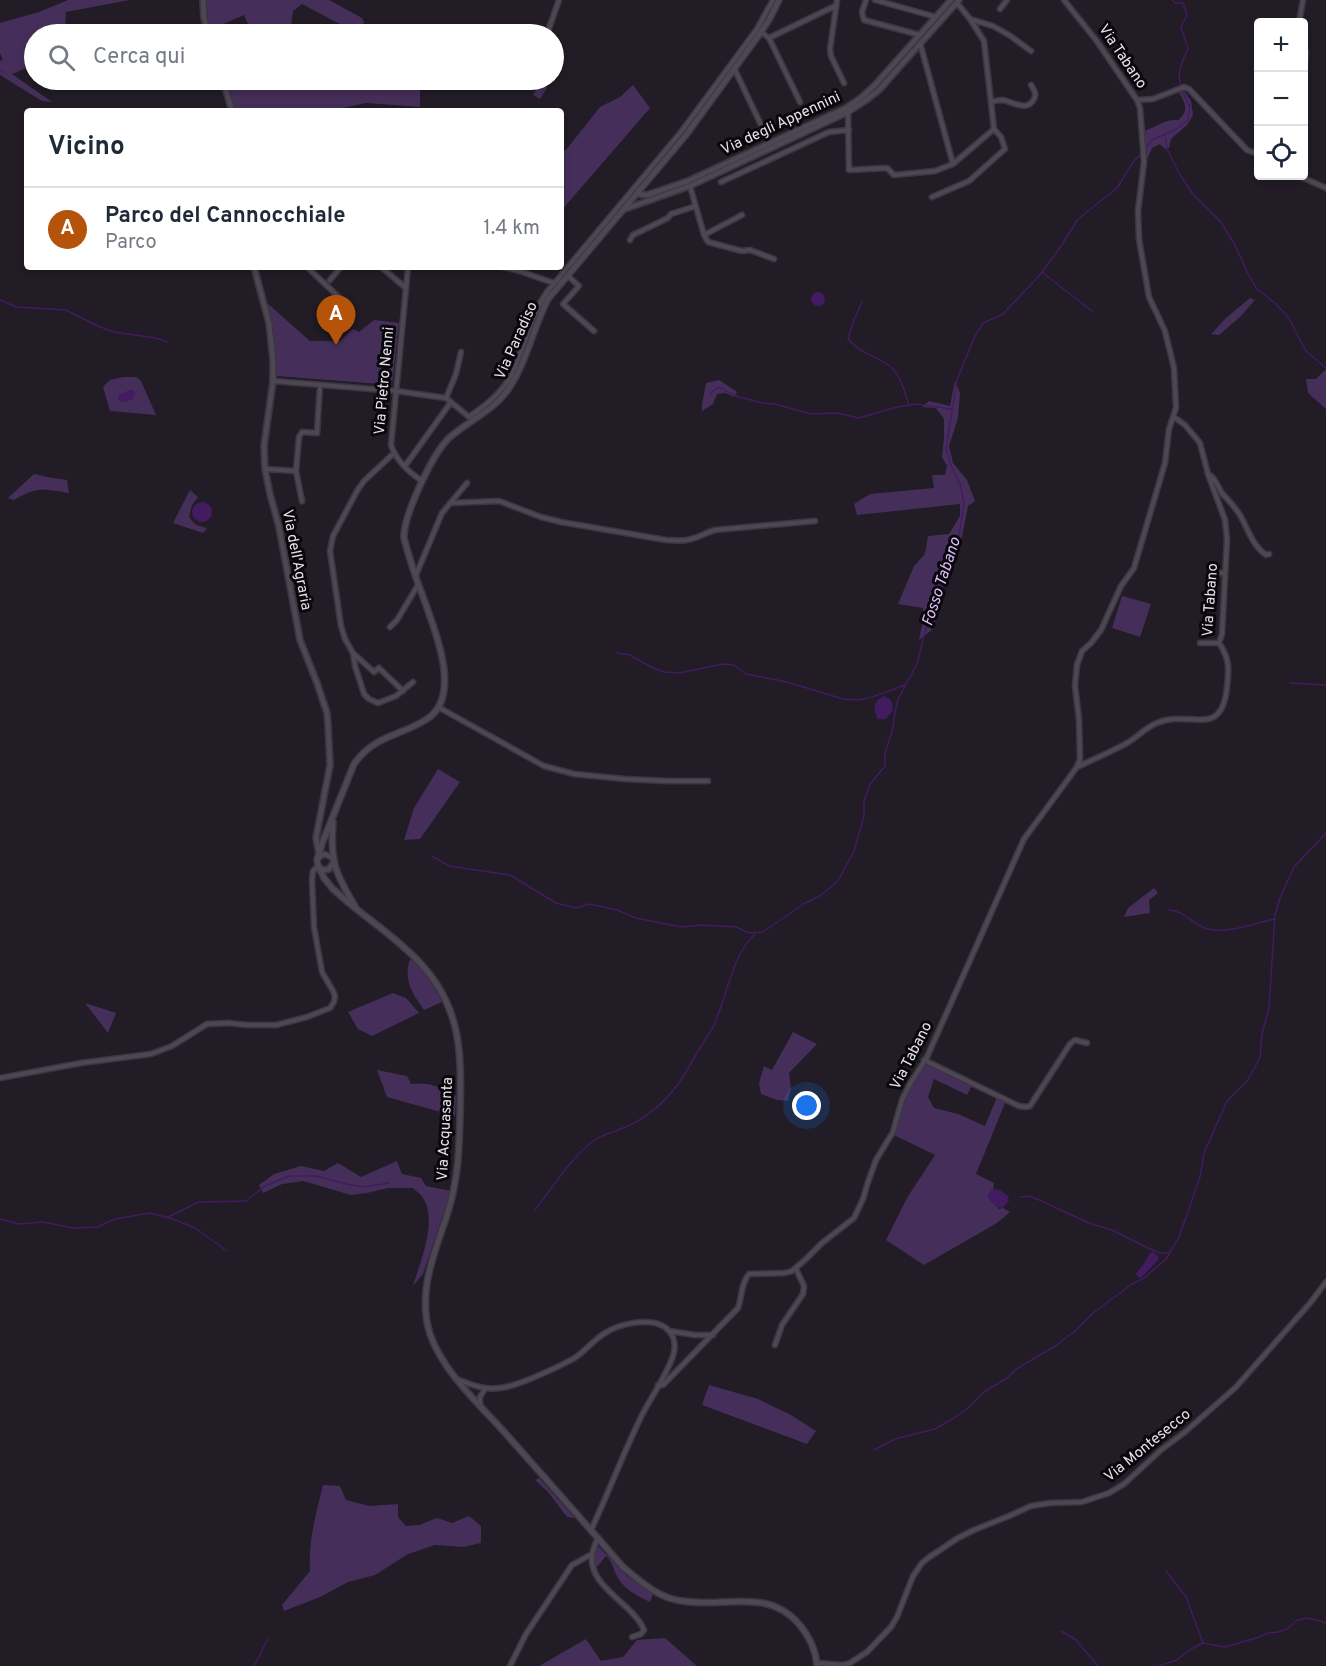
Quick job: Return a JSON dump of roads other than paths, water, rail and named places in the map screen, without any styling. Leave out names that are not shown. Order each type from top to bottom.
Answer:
[{"type":"main road","name":"Via Paradiso","points":[[438,707],[443,693],[442,654],[404,538],[408,513],[431,462],[447,440],[498,401],[508,390],[548,299],[638,194],[761,32],[771,18],[779,0]]},
{"type":"main road","points":[[319,867],[323,840],[354,764],[362,753],[387,737],[432,716],[438,707]]},
{"type":"main road","points":[[333,817],[333,860]]},
{"type":"main road","name":"Via Acquasanta","points":[[333,860],[340,879],[357,908]]},
{"type":"main road","name":"Via Acquasanta","points":[[319,867],[332,888],[411,954],[431,976],[443,994],[459,1040],[461,1063],[458,1169],[454,1193],[427,1278],[424,1296],[430,1333],[447,1368],[623,1567],[639,1581],[656,1592],[681,1601],[756,1602],[783,1609],[794,1617],[803,1629],[814,1650],[817,1665]]},
{"type":"street","points":[[202,0],[206,24]]},
{"type":"street","points":[[551,24],[559,0]]},
{"type":"street","points":[[273,381],[446,398],[469,417],[492,399],[506,384],[541,300],[684,134],[757,29],[773,0]]},
{"type":"street","points":[[837,0],[830,49],[844,83]]},
{"type":"street","points":[[866,0],[862,12],[863,18],[867,21],[919,37],[953,164]]},
{"type":"street","points":[[875,0],[937,17]]},
{"type":"street","points":[[933,197],[969,181],[1005,149],[1001,137],[994,129],[984,41],[958,1],[950,0]]},
{"type":"street","name":"Via degli Appennini","points":[[638,194],[654,194],[688,181],[847,110],[874,86],[950,0]]},
{"type":"street","points":[[1000,9],[1007,0]]},
{"type":"street","name":"Via Tabano","points":[[796,1269],[822,1243],[847,1224],[859,1209],[876,1160],[893,1132],[902,1100],[927,1057],[1024,839],[1077,767],[1080,759],[1075,687],[1077,665],[1082,651],[1091,644],[1101,630],[1121,586],[1134,568],[1165,463],[1169,429],[1176,408],[1176,394],[1174,368],[1165,331],[1149,297],[1139,239],[1138,211],[1144,155],[1140,108],[1137,100],[1096,40],[1064,0]]},
{"type":"street","points":[[1300,18],[1303,0]]},
{"type":"street","name":"Via degli Appennini","points":[[624,209],[690,186],[866,101],[879,90],[958,1]]},
{"type":"street","points":[[769,38],[836,6]]},
{"type":"street","points":[[970,19],[993,26],[1031,51]]},
{"type":"street","points":[[761,32],[769,38],[800,102]]},
{"type":"street","points":[[734,68],[763,129]]},
{"type":"street","points":[[991,102],[1003,100],[1026,106],[1033,102],[1035,97],[1035,91],[1031,85]]},
{"type":"street","points":[[1137,100],[1153,99],[1184,87],[1193,92],[1247,150],[1254,153]]},
{"type":"street","points":[[226,90],[231,108]]},
{"type":"street","points":[[847,110],[849,170],[887,168],[894,175],[935,171],[953,164],[994,129]]},
{"type":"street","points":[[721,182],[829,132],[849,130]]},
{"type":"street","points":[[1308,180],[1326,188]]},
{"type":"street","points":[[646,183],[654,194]]},
{"type":"street","points":[[690,186],[708,242],[742,251],[750,250],[774,259]]},
{"type":"street","points":[[638,194],[641,200],[646,201]]},
{"type":"street","points":[[630,240],[633,235],[668,218],[671,214],[696,206]]},
{"type":"street","points":[[704,235],[742,215]]},
{"type":"street","name":"Via dell'Agraria","points":[[255,270],[269,323],[273,360],[273,381],[264,446],[265,469],[279,527],[300,640],[317,683],[328,724],[330,765],[316,838],[319,856]]},
{"type":"street","points":[[310,270],[344,302]]},
{"type":"street","points":[[330,280],[338,270]]},
{"type":"street","points":[[385,270],[406,288]]},
{"type":"street","name":"Via Pietro Nenni","points":[[408,270],[391,446],[405,466],[423,481]]},
{"type":"street","points":[[515,270],[554,284]]},
{"type":"street","points":[[567,276],[579,286],[563,304],[594,331]]},
{"type":"street","points":[[446,398],[456,374],[461,352]]},
{"type":"street","points":[[302,501],[296,471],[299,437],[302,432],[317,433],[320,385]]},
{"type":"street","points":[[405,466],[451,402]]},
{"type":"street","name":"Via Tabano","points":[[1077,767],[1128,742],[1159,722],[1172,718],[1211,719],[1220,711],[1226,698],[1229,669],[1226,654],[1219,644],[1222,633],[1227,538],[1225,520],[1208,474],[1200,443],[1185,425],[1174,417]]},
{"type":"street","points":[[394,453],[357,491],[333,536],[330,551],[345,639],[353,653],[374,672],[379,668],[403,691]]},
{"type":"street","points":[[265,469],[296,471]]},
{"type":"street","points":[[1208,474],[1215,479],[1263,553],[1269,554]]},
{"type":"street","points":[[416,576],[442,513],[467,483]]},
{"type":"street","points":[[450,503],[499,501],[561,522],[682,541],[715,530],[815,521]]},
{"type":"street","points":[[1218,573],[1225,573]]},
{"type":"street","points":[[390,627],[397,620],[418,584]]},
{"type":"street","points":[[1200,643],[1219,644]]},
{"type":"street","points":[[353,653],[364,694],[369,699],[378,703],[396,696],[413,682]]},
{"type":"street","points":[[438,707],[544,766],[574,774],[625,779],[708,781]]},
{"type":"street","points":[[0,1078],[81,1063],[151,1054],[172,1046],[207,1024],[276,1025],[327,1010],[334,1002],[335,996],[322,972],[314,927],[312,880],[314,871],[319,867],[324,870],[329,869],[333,860],[330,855],[319,856]]},
{"type":"street","points":[[924,1060],[1019,1106],[1026,1107],[1030,1106],[1070,1044],[1075,1041],[1087,1042]]},
{"type":"street","points":[[658,1385],[663,1385],[738,1308],[744,1281],[749,1274],[785,1273],[796,1269],[804,1286],[803,1294],[782,1325],[775,1345]]},
{"type":"street","name":"Via Montesecco","points":[[817,1665],[843,1665],[867,1652],[891,1627],[913,1576],[922,1563],[958,1538],[1030,1506],[1088,1500],[1109,1493],[1125,1484],[1156,1454],[1236,1387],[1326,1282]]},
{"type":"street","points":[[470,1394],[519,1383],[573,1359],[615,1328],[654,1322],[670,1331],[675,1350],[671,1361],[642,1415],[591,1530]]},
{"type":"street","points":[[670,1331],[713,1335]]},
{"type":"street","points":[[456,1378],[484,1390]]},
{"type":"street","points":[[470,1394],[478,1387]]},
{"type":"street","points":[[480,1405],[480,1397],[484,1390]]},
{"type":"street","points":[[598,1537],[592,1554],[596,1574],[643,1627],[644,1630],[640,1634],[632,1637]]},
{"type":"street","points":[[510,1666],[526,1634],[572,1565],[592,1554]]},
{"type":"waterway","name":"Fosso Tabano","points":[[1144,150],[1152,140],[1175,130],[1188,120],[1190,107],[1182,91],[1179,78],[1181,65],[1188,49],[1181,27],[1187,15],[1183,3],[1175,3],[1173,0]]},
{"type":"waterway","points":[[0,70],[4,72]]},
{"type":"waterway","points":[[1165,134],[1167,149],[1179,173],[1192,193],[1220,221],[1257,289],[1288,317],[1306,351],[1326,368]]},
{"type":"waterway","name":"Fosso Tabano","points":[[432,856],[449,866],[510,875],[556,903],[576,908],[589,904],[617,910],[636,918],[681,927],[702,925],[736,927],[749,933],[763,932],[805,903],[820,896],[838,881],[854,851],[864,816],[864,801],[870,784],[885,766],[885,753],[893,728],[898,699],[917,664],[932,605],[949,568],[959,537],[964,503],[960,484],[946,449],[957,380],[974,338],[983,323],[1003,314],[1039,276],[1078,219],[1117,188],[1133,162],[1141,154]]},
{"type":"waterway","points":[[1043,273],[1092,311]]},
{"type":"waterway","points":[[0,300],[16,307],[66,310],[114,332],[156,338],[167,342]]},
{"type":"waterway","points":[[862,302],[848,338],[858,348],[883,361],[894,370],[909,405]]},
{"type":"waterway","points":[[710,394],[717,388],[722,388],[739,397],[811,414],[837,413],[859,418],[917,404],[951,409]]},
{"type":"waterway","points":[[617,653],[630,655],[664,672],[679,673],[723,664],[734,665],[746,674],[787,682],[843,699],[859,700],[905,685]]},
{"type":"waterway","points":[[1290,683],[1326,685]]},
{"type":"waterway","points":[[874,1450],[895,1439],[935,1429],[949,1421],[1015,1370],[1055,1346],[1093,1313],[1132,1284],[1144,1278],[1166,1259],[1179,1237],[1200,1177],[1204,1153],[1227,1101],[1247,1081],[1260,1058],[1262,1034],[1269,1008],[1275,915],[1280,898],[1294,867],[1326,833]]},
{"type":"waterway","points":[[1169,910],[1180,913],[1198,925],[1216,930],[1233,929],[1275,919]]},
{"type":"waterway","points":[[535,1210],[570,1164],[594,1140],[619,1130],[654,1110],[679,1083],[713,1028],[736,963],[747,942],[755,934]]},
{"type":"waterway","points":[[168,1217],[199,1202],[246,1201],[265,1186],[289,1176],[316,1176],[365,1187],[389,1183]]},
{"type":"waterway","points":[[1020,1197],[1029,1196],[1037,1199],[1089,1223],[1112,1230],[1150,1249],[1160,1253],[1169,1253]]},
{"type":"waterway","points":[[0,1219],[19,1224],[43,1222],[73,1228],[97,1227],[115,1219],[150,1213],[195,1228],[227,1251]]},
{"type":"waterway","points":[[1166,1571],[1186,1597],[1203,1643]]},
{"type":"waterway","points":[[1159,1666],[1177,1660],[1203,1643],[1225,1647],[1287,1629],[1296,1621],[1305,1618],[1326,1623]]},
{"type":"waterway","points":[[1061,1631],[1076,1640],[1098,1666]]},
{"type":"waterway","points":[[254,1666],[268,1639]]},
{"type":"place","name":"Parco del Cannocchiale","points":[[336,345]]}]
